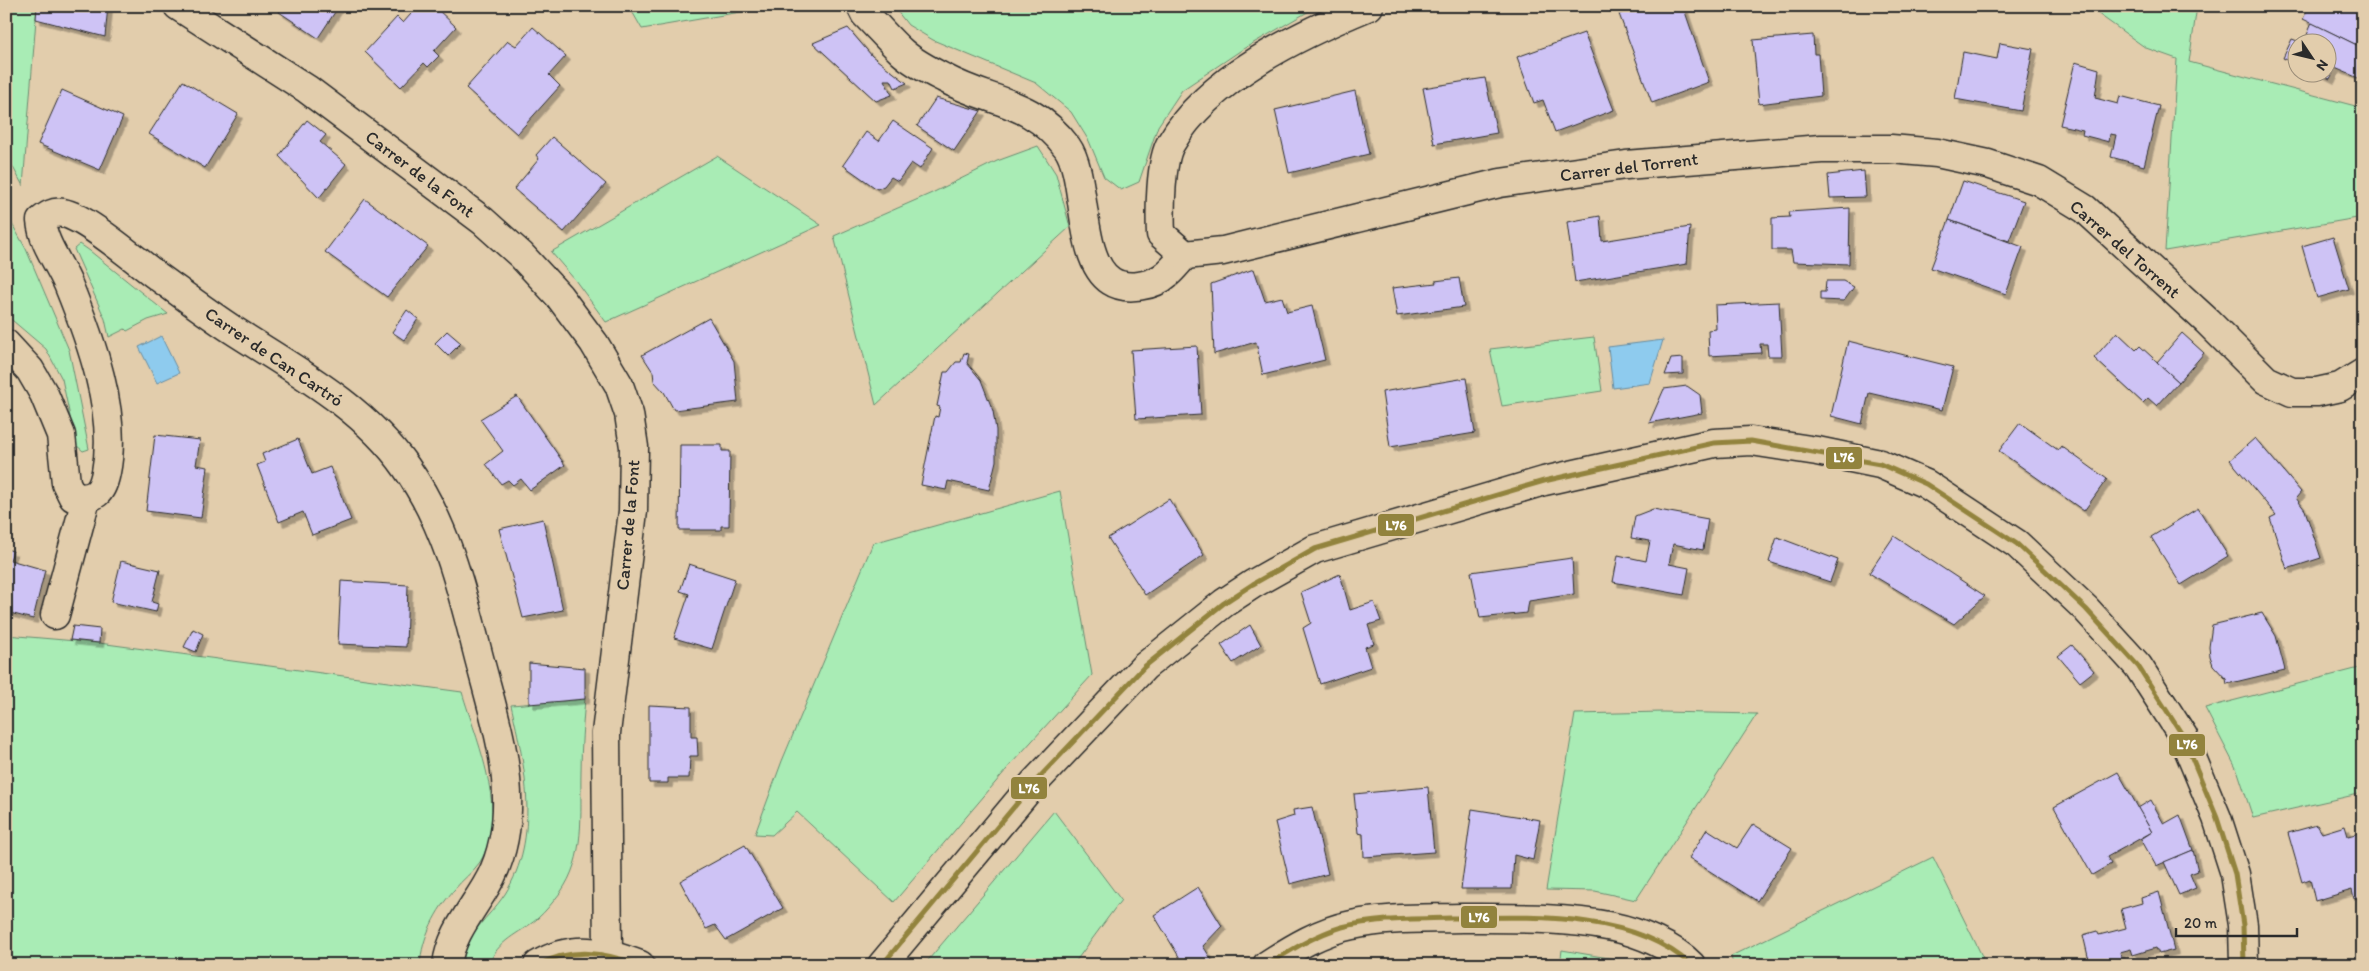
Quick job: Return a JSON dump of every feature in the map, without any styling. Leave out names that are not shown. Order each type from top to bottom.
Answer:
[{"type":"street","name":"Carrer de la Font","points":[[178,6],[307,89],[483,221],[521,255],[559,296],[594,343],[619,385],[629,414],[634,447],[632,511],[606,733],[608,954]]},
{"type":"street","points":[[861,6],[904,54],[945,79],[1025,109],[1048,124],[1068,149],[1077,175],[1081,208],[1090,245],[1100,270],[1111,282],[1135,288],[1166,276],[1185,255],[1161,234],[1159,208],[1170,144],[1191,116],[1222,87],[1262,59],[1300,37],[1369,6]]},
{"type":"street","name":"Carrer del Torrent","points":[[1185,255],[1223,250],[1500,183],[1626,165],[1821,149],[1892,149],[1936,153],[1988,164],[2039,181],[2085,209],[2200,314],[2266,380],[2292,392],[2317,392],[2340,387],[2363,373]]},
{"type":"street","name":"Carrer de Can Cartró","points":[[86,499],[95,495],[104,484],[111,451],[105,403],[94,353],[67,283],[42,234],[41,221],[48,215],[61,212],[92,228],[230,328],[336,396],[375,431],[406,467],[438,523],[463,596],[490,703],[503,758],[507,810],[502,846],[497,864],[463,922],[447,965]]},
{"type":"street","points":[[6,344],[30,370],[44,394],[61,434],[66,483],[73,496],[86,499],[55,615]]},
{"type":"street","points":[[882,965],[1034,783],[1144,667],[1224,603],[1252,584],[1315,549],[1544,481],[1714,443],[1751,441],[1817,451],[1880,464],[1926,484],[2017,544],[2086,609],[2138,666],[2183,736],[2217,818],[2234,874],[2242,925],[2244,965]]},
{"type":"street","points":[[1266,965],[1302,942],[1351,925],[1398,919],[1536,918],[1614,927],[1676,953],[1692,965]]},
{"type":"street","points":[[538,965],[562,953],[608,954],[640,965]]},
{"type":"green space","points":[[6,6],[37,6],[23,186],[6,154]]},
{"type":"green space","points":[[629,6],[775,6],[642,29]]},
{"type":"green space","points":[[893,6],[1318,6],[1243,49],[1182,90],[1158,126],[1139,182],[1121,190],[1104,177],[1089,141],[1071,112],[1036,83],[933,40],[908,25]]},
{"type":"green space","points":[[2087,6],[2197,6],[2189,62],[2363,108],[2363,217],[2165,251],[2177,59],[2146,48]]},
{"type":"green space","points":[[1038,146],[1056,174],[1070,227],[876,405],[834,236],[932,193],[997,161]]},
{"type":"green space","points":[[717,156],[821,225],[606,322],[575,280],[551,252]]},
{"type":"green space","points":[[7,215],[26,249],[69,350],[89,449],[83,451],[76,445],[62,379],[46,349],[6,315]]},
{"type":"green space","points":[[80,244],[168,314],[148,320],[127,331],[125,329],[109,337],[105,319],[74,249]]},
{"type":"green space","points":[[1594,337],[1602,391],[1502,406],[1490,349]]},
{"type":"green space","points":[[1060,491],[1092,675],[1012,763],[894,902],[797,812],[772,835],[755,834],[782,761],[873,543]]},
{"type":"green space","points":[[6,635],[99,643],[462,692],[488,777],[492,822],[488,843],[480,862],[447,898],[431,924],[421,955],[420,965],[6,965]]},
{"type":"green space","points":[[2363,667],[2363,793],[2253,818],[2238,772],[2205,708]]},
{"type":"green space","points":[[585,699],[581,753],[580,835],[574,865],[568,879],[560,893],[537,919],[509,938],[497,949],[489,965],[462,965],[473,933],[505,894],[516,872],[523,849],[527,801],[525,777],[511,705]]},
{"type":"green space","points":[[1662,712],[1757,714],[1636,900],[1595,891],[1546,890],[1575,714]]},
{"type":"green space","points":[[1054,811],[1121,900],[1073,965],[924,965]]},
{"type":"green space","points":[[1933,857],[1983,958],[1971,965],[1733,965],[1731,956]]},
{"type":"green space","points":[[1562,950],[1620,960],[1632,965],[1560,965]]},
{"type":"water","points":[[161,336],[179,373],[157,383],[139,347]]},
{"type":"water","points":[[1663,340],[1650,383],[1613,388],[1608,347]]},
{"type":"building","points":[[37,6],[108,6],[105,37],[36,19]]},
{"type":"building","points":[[283,6],[339,6],[318,38],[279,12]]},
{"type":"building","points":[[418,6],[434,6],[456,27],[434,51],[439,56],[428,67],[424,63],[401,87],[365,52],[397,17],[403,23]]},
{"type":"building","points":[[1641,6],[1683,6],[1709,82],[1652,103],[1619,14]]},
{"type":"building","points":[[2309,6],[2363,6],[2363,48],[2336,35],[2336,32],[2330,32],[2303,19]]},
{"type":"building","points":[[2312,23],[2330,32],[2308,32]]},
{"type":"building","points":[[533,27],[566,56],[549,75],[560,86],[517,134],[466,88],[508,41],[516,46]]},
{"type":"building","points":[[848,28],[872,56],[907,83],[895,88],[891,80],[884,80],[892,95],[876,101],[813,43]]},
{"type":"building","points":[[1584,33],[1614,110],[1555,132],[1543,100],[1534,103],[1517,57]]},
{"type":"building","points":[[1813,35],[1814,54],[1818,54],[1821,96],[1759,104],[1753,40]]},
{"type":"building","points":[[2336,35],[2363,48],[2363,80],[2336,68]]},
{"type":"building","points":[[2000,43],[2033,49],[2021,111],[1955,99],[1963,52],[1997,59]]},
{"type":"building","points":[[2075,62],[2099,69],[2095,98],[2118,104],[2120,96],[2159,106],[2144,166],[2111,157],[2116,135],[2110,134],[2109,142],[2082,135],[2083,130],[2060,125]]},
{"type":"building","points":[[1485,78],[1497,133],[1434,144],[1423,88]]},
{"type":"building","points":[[183,81],[238,114],[205,168],[149,134]]},
{"type":"building","points":[[62,90],[123,117],[100,170],[38,144]]},
{"type":"building","points":[[1355,91],[1369,154],[1289,173],[1275,110]]},
{"type":"building","points":[[936,98],[981,111],[954,151],[917,126]]},
{"type":"building","points":[[307,120],[326,135],[320,142],[346,164],[319,198],[279,156]]},
{"type":"building","points":[[893,121],[933,148],[920,169],[911,163],[898,181],[891,177],[884,186],[877,189],[843,165],[866,132],[879,141]]},
{"type":"building","points":[[552,137],[606,184],[564,232],[514,189],[539,159],[536,155]]},
{"type":"building","points":[[1864,171],[1866,197],[1830,198],[1828,175]]},
{"type":"building","points":[[1963,181],[2024,201],[2009,241],[1949,220]]},
{"type":"building","points":[[365,199],[428,246],[387,297],[325,252]]},
{"type":"building","points":[[1850,208],[1849,264],[1793,262],[1791,250],[1772,250],[1772,218],[1790,217],[1789,212]]},
{"type":"building","points":[[1600,216],[1602,241],[1690,227],[1687,264],[1575,282],[1567,222]]},
{"type":"building","points":[[1949,220],[2023,247],[2006,294],[1931,268]]},
{"type":"building","points":[[2333,237],[2349,289],[2317,298],[2302,246]]},
{"type":"building","points":[[1254,269],[1265,301],[1282,297],[1287,312],[1312,306],[1325,360],[1263,375],[1256,342],[1214,354],[1211,284]]},
{"type":"building","points":[[1459,278],[1464,307],[1397,316],[1392,288],[1436,283],[1435,281]]},
{"type":"building","points":[[1826,281],[1843,281],[1854,287],[1844,301],[1820,300],[1820,292],[1825,292]]},
{"type":"building","points":[[1779,302],[1782,356],[1768,356],[1767,344],[1760,344],[1761,353],[1709,356],[1708,330],[1716,329],[1715,305]]},
{"type":"building","points":[[407,310],[418,319],[404,340],[392,332]]},
{"type":"building","points":[[709,318],[734,361],[738,402],[674,410],[664,392],[654,381],[653,372],[642,355]]},
{"type":"building","points":[[447,331],[461,343],[448,356],[435,343]]},
{"type":"building","points":[[2117,332],[2136,350],[2140,346],[2179,382],[2157,406],[2148,398],[2143,403],[2094,358]]},
{"type":"building","points":[[2182,333],[2204,353],[2179,382],[2157,362]]},
{"type":"building","points":[[1848,341],[1953,367],[1942,410],[1869,393],[1862,424],[1831,416]]},
{"type":"building","points":[[1197,346],[1201,415],[1136,419],[1131,350]]},
{"type":"building","points":[[964,353],[969,354],[967,363],[981,380],[993,411],[996,430],[996,461],[989,490],[948,481],[946,490],[921,485],[935,416],[938,417],[940,407],[937,406],[944,372],[948,372],[956,362],[961,362]]},
{"type":"building","points":[[1683,358],[1683,374],[1665,375],[1671,359]]},
{"type":"building","points":[[1466,378],[1475,433],[1390,447],[1382,392]]},
{"type":"building","points":[[1687,386],[1700,395],[1702,413],[1649,423],[1664,389]]},
{"type":"building","points":[[517,396],[565,465],[530,490],[521,479],[513,485],[508,480],[501,484],[486,464],[503,451],[480,419]]},
{"type":"building","points":[[2020,423],[2058,450],[2061,446],[2107,479],[2084,511],[1999,451]]},
{"type":"building","points":[[155,435],[200,440],[196,465],[208,467],[201,518],[146,511]]},
{"type":"building","points":[[2255,438],[2301,492],[2296,498],[2305,510],[2321,558],[2287,569],[2270,518],[2276,515],[2230,460]]},
{"type":"building","points":[[298,439],[312,474],[330,467],[351,520],[312,535],[303,512],[279,522],[257,465],[265,462],[262,454]]},
{"type":"building","points":[[680,445],[722,445],[722,451],[730,451],[729,526],[721,526],[721,530],[679,530]]},
{"type":"building","points":[[1169,499],[1204,555],[1145,595],[1108,538]]},
{"type":"building","points":[[2198,508],[2228,556],[2181,585],[2151,537]]},
{"type":"building","points":[[1653,509],[1708,519],[1703,550],[1673,544],[1669,564],[1689,568],[1684,595],[1613,582],[1618,555],[1646,561],[1650,541],[1631,538],[1635,516]]},
{"type":"building","points":[[543,519],[563,610],[523,618],[499,529]]},
{"type":"building","points":[[1894,536],[1985,596],[1954,624],[1869,573]]},
{"type":"building","points":[[1777,537],[1838,560],[1830,582],[1769,562]]},
{"type":"building","points":[[6,549],[13,551],[10,560],[45,570],[33,619],[6,612]]},
{"type":"building","points":[[1572,558],[1574,594],[1529,601],[1527,613],[1480,618],[1471,572]]},
{"type":"building","points":[[121,561],[160,570],[152,602],[158,604],[156,612],[111,602]]},
{"type":"building","points":[[689,564],[735,579],[712,649],[674,638],[689,594],[680,591]]},
{"type":"building","points":[[1340,574],[1350,610],[1374,602],[1381,621],[1368,625],[1374,644],[1365,647],[1371,667],[1320,684],[1303,628],[1311,623],[1301,592]]},
{"type":"building","points":[[341,581],[408,585],[406,647],[338,644]]},
{"type":"building","points":[[2262,613],[2276,636],[2285,670],[2227,684],[2226,679],[2213,665],[2210,656],[2209,647],[2212,625]]},
{"type":"building","points":[[1250,625],[1261,645],[1233,663],[1221,645]]},
{"type":"building","points":[[73,626],[100,629],[99,643],[70,640]]},
{"type":"building","points":[[193,629],[203,634],[196,652],[184,647]]},
{"type":"building","points":[[2072,645],[2094,671],[2080,682],[2058,656]]},
{"type":"building","points":[[529,663],[585,668],[585,699],[529,704]]},
{"type":"building","points":[[649,705],[691,707],[691,737],[697,737],[698,756],[690,756],[689,778],[668,778],[668,783],[649,783]]},
{"type":"building","points":[[2118,772],[2152,832],[2107,857],[2111,864],[2092,875],[2054,807]]},
{"type":"building","points":[[1428,787],[1434,852],[1364,857],[1363,834],[1358,833],[1354,794]]},
{"type":"building","points":[[2151,800],[2164,824],[2180,815],[2193,850],[2156,866],[2141,839],[2152,832],[2138,808]]},
{"type":"building","points":[[1312,807],[1328,874],[1290,884],[1275,822],[1294,816],[1293,810]]},
{"type":"building","points":[[1472,809],[1540,820],[1533,860],[1514,855],[1512,889],[1461,889]]},
{"type":"building","points":[[1753,824],[1792,848],[1757,901],[1689,858],[1707,829],[1737,848]]},
{"type":"building","points":[[2317,825],[2322,833],[2345,826],[2348,836],[2363,832],[2363,896],[2354,899],[2352,890],[2315,901],[2310,879],[2302,882],[2288,833]]},
{"type":"building","points":[[745,845],[783,908],[726,940],[715,925],[706,929],[680,881]]},
{"type":"building","points":[[2193,850],[2198,871],[2190,874],[2196,888],[2179,895],[2164,862]]},
{"type":"building","points":[[1198,887],[1222,926],[1203,946],[1215,965],[1184,965],[1154,915]]},
{"type":"building","points":[[2159,892],[2174,950],[2159,954],[2156,948],[2133,955],[2131,949],[2120,952],[2123,965],[2090,965],[2083,935],[2097,931],[2099,935],[2126,928],[2121,909],[2142,903],[2141,898]]},
{"type":"transit line","name":"L76","points":[[882,965],[1034,783],[1144,667],[1224,603],[1253,584],[1315,549],[1544,481],[1714,443],[1751,441],[1880,464],[1926,484],[2017,544],[2086,609],[2138,666],[2183,736],[2217,818],[2235,874],[2243,925],[2244,965]]},
{"type":"transit line","name":"L76","points":[[1267,965],[1294,948],[1332,930],[1355,924],[1396,919],[1512,917],[1577,921],[1639,934],[1667,947],[1691,965]]},
{"type":"transit line","name":"L76","points":[[538,965],[551,959],[588,953],[613,957],[639,965]]}]
